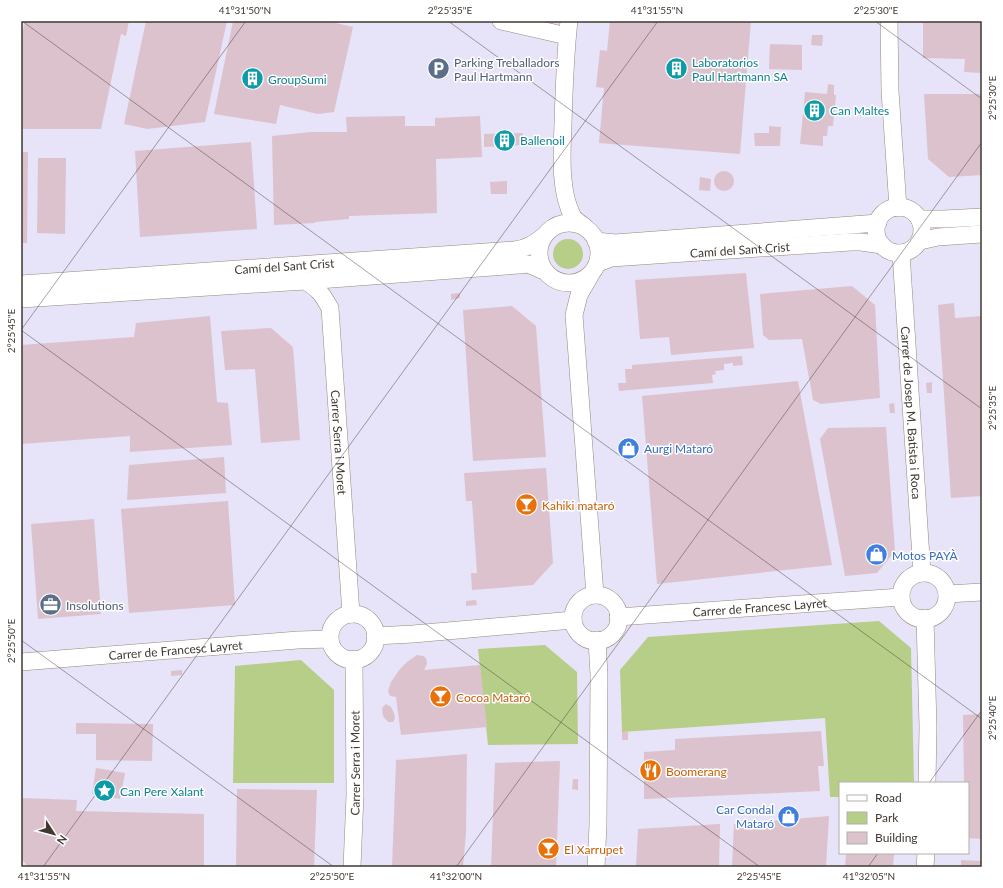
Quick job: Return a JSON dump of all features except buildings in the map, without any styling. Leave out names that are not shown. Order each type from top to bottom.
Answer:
[{"type":"street","points":[[501,21],[568,29],[564,76],[562,150],[563,183],[570,211],[574,219],[592,233],[599,248],[599,256],[594,269],[579,295],[574,315],[595,595]]},
{"type":"street","points":[[889,21],[890,91],[898,208]]},
{"type":"street","points":[[898,208],[910,210],[919,219],[922,230],[920,241],[912,250],[901,253],[893,252],[887,250],[882,245],[877,234],[878,223],[886,212],[898,208]]},
{"type":"street","points":[[919,219],[944,220],[982,217]]},
{"type":"street","points":[[584,227],[577,224],[568,223],[552,228],[544,236],[540,244],[540,262],[544,271],[550,277],[565,284],[579,282],[594,269]]},
{"type":"street","name":"Camí del Sant Crist","points":[[596,241],[615,243],[878,223]]},
{"type":"street","points":[[920,241],[938,237],[982,234]]},
{"type":"street","name":"Camí del Sant Crist","points":[[21,284],[515,250],[534,245],[544,236]]},
{"type":"street","name":"Camí del Sant Crist","points":[[594,269],[612,258],[851,242],[882,245]]},
{"type":"street","name":"Carrer de Josep M. Batista i Roca","points":[[901,253],[922,573]]},
{"type":"street","name":"Camí del Sant Crist","points":[[21,300],[528,264],[544,271]]},
{"type":"street","points":[[330,308],[334,291],[346,278]]},
{"type":"street","name":"Carrer Serra i Moret","points":[[305,281],[321,292],[330,308],[351,614]]},
{"type":"street","points":[[922,573],[934,575],[939,578],[946,588],[947,594],[944,606],[940,611],[933,616],[925,618],[919,618],[909,613],[905,608],[901,597],[904,584],[909,578],[922,573]]},
{"type":"street","points":[[947,594],[982,592]]},
{"type":"street","points":[[595,595],[601,595],[611,601],[617,611],[618,617],[617,625],[613,633],[606,638],[597,640],[590,640],[578,632],[573,620],[576,606],[581,600],[595,595]]},
{"type":"street","name":"Carrer de Francesc Layret","points":[[618,617],[901,597]]},
{"type":"street","points":[[351,614],[358,614],[365,617],[374,628],[375,636],[372,649],[361,658],[354,659],[345,658],[338,654],[332,647],[330,639],[331,630],[335,622],[342,616],[351,614]]},
{"type":"street","points":[[925,618],[928,719],[927,782]]},
{"type":"street","points":[[375,636],[573,620]]},
{"type":"street","name":"Carrer de Francesc Layret","points":[[21,662],[298,640],[330,639]]},
{"type":"street","points":[[596,867],[598,825],[599,682],[597,640]]},
{"type":"street","name":"Carrer Serra i Moret","points":[[352,867],[355,795],[354,659]]},
{"type":"street","points":[[925,867],[926,854]]},
{"type":"shaded area","points":[[21,21],[982,21],[982,867],[21,867]]},
{"type":"green space","points":[[568,239],[579,243],[583,254],[579,265],[568,269],[557,265],[553,254],[557,243]]},
{"type":"green space","points":[[879,621],[911,648],[914,782],[839,782],[839,797],[830,797],[825,718],[622,732],[620,670],[648,637]]},
{"type":"green space","points":[[545,645],[577,672],[578,744],[488,745],[478,649]]},
{"type":"green space","points":[[301,660],[334,690],[334,783],[233,783],[235,666]]},
{"type":"place","name":"Parking Treballadors Paul Hartmann","points":[[439,69]]},
{"type":"place","name":"Laboratorios Paul Hartmann SA","points":[[676,69]]},
{"type":"place","name":"GroupSumi","points":[[253,79]]},
{"type":"place","name":"Can Maltes","points":[[815,110]]},
{"type":"place","name":"Ballenoil","points":[[504,140]]},
{"type":"place","name":"Aurgi Mataró","points":[[629,448]]},
{"type":"place","name":"Kahiki mataró","points":[[527,505]]},
{"type":"place","name":"Motos PAYÀ","points":[[877,555]]},
{"type":"place","name":"Insolutions","points":[[51,605]]},
{"type":"place","name":"Cocoa Mataró","points":[[440,697]]},
{"type":"place","name":"Boomerang","points":[[650,771]]},
{"type":"place","name":"Can Pere Xalant","points":[[105,791]]},
{"type":"place","name":"Car Condal Mataró","points":[[789,816]]},
{"type":"place","name":"El Xarrupet","points":[[549,849]]}]
